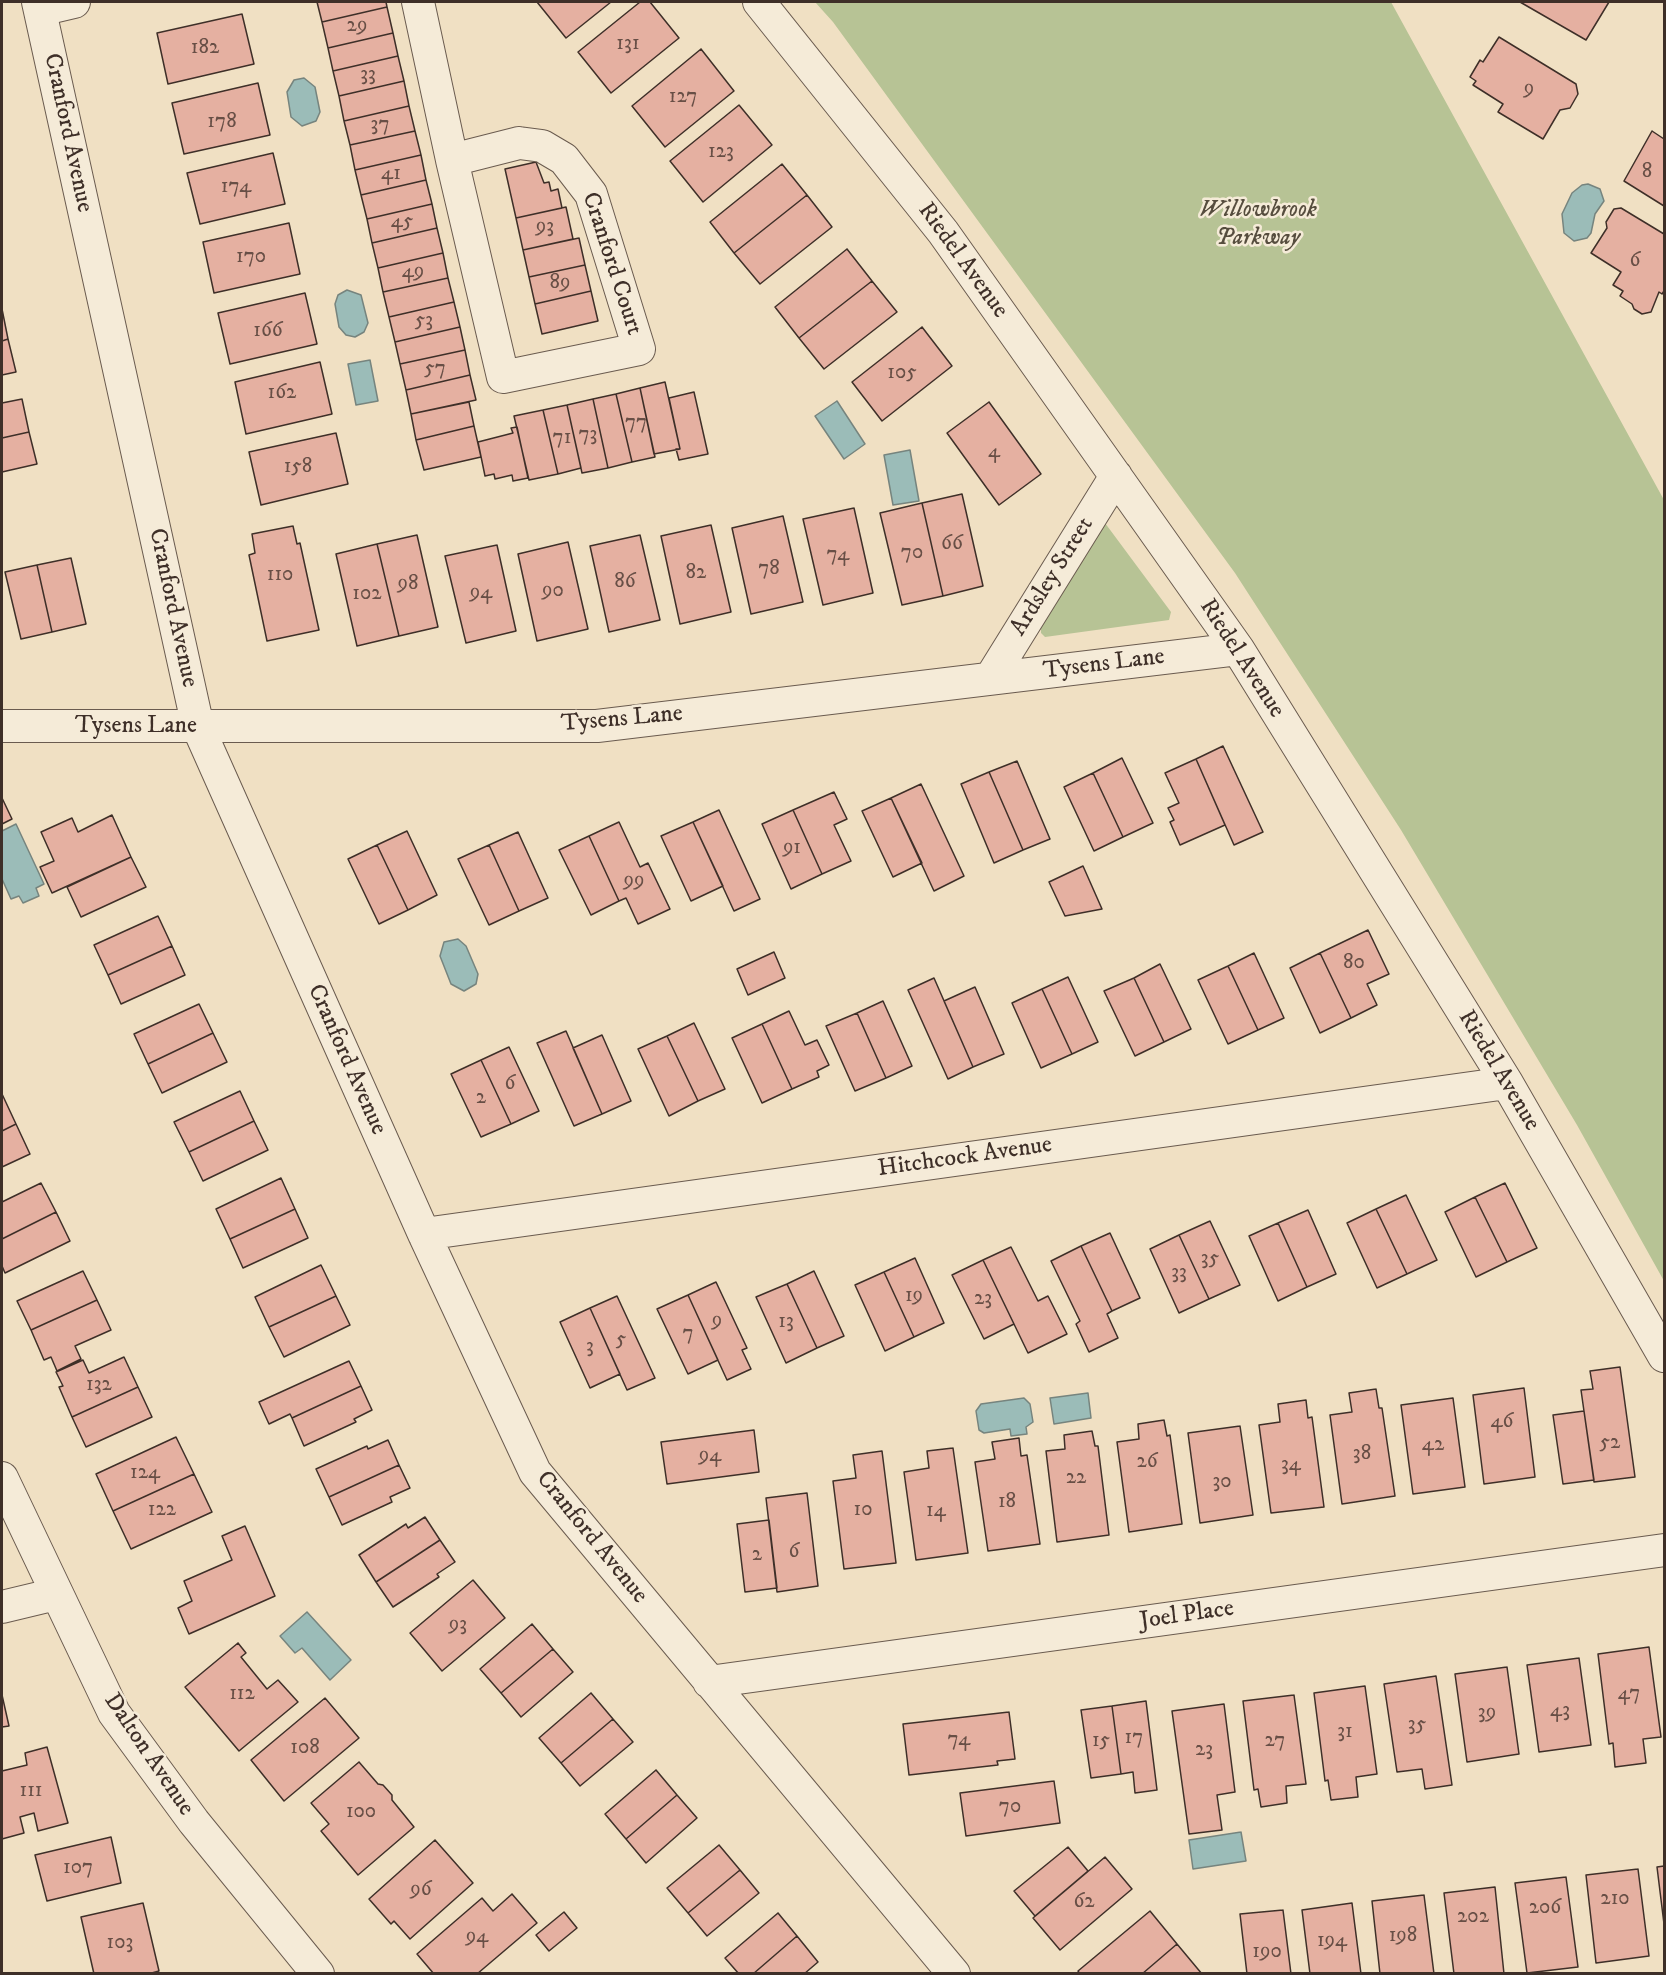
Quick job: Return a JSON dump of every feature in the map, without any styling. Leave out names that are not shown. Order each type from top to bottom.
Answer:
[{"type":"street","points":[[39,6],[74,2]]},
{"type":"street","name":"Cranford Court","points":[[418,2],[452,160],[503,377],[639,349],[591,194],[564,159],[542,146],[519,143],[452,160]]},
{"type":"street","name":"Riedel Avenue","points":[[759,2],[943,232],[1238,649],[1507,1083],[1665,1356]]},
{"type":"street","name":"Cranford Avenue","points":[[39,6],[198,727],[424,1234],[535,1472],[954,1974]]},
{"type":"street","name":"Ardsley Street","points":[[990,679],[1116,476]]},
{"type":"street","name":"Tysens Lane","points":[[2,726],[597,726],[1238,649]]},
{"type":"street","name":"Hitchcock Avenue","points":[[424,1234],[1507,1083]]},
{"type":"street","name":"Dalton Avenue","points":[[2,1478],[114,1713],[194,1822],[318,1974]]},
{"type":"street","name":"Joel Place","points":[[709,1682],[1665,1550]]},
{"type":"street","points":[[2,1607],[56,1594]]},
{"type":"green space","name":"Willowbrook Parkway","points":[[815,2],[1391,2],[1664,500],[1664,1281],[1577,1125],[1401,830],[1235,573],[833,22]]},
{"type":"green space","points":[[1105,523],[1171,612],[1169,620],[1045,637],[1041,633],[1041,628]]},
{"type":"water","points":[[304,78],[315,87],[320,112],[316,121],[302,126],[291,117],[287,92],[294,80]]},
{"type":"water","points":[[1588,184],[1600,189],[1604,201],[1595,214],[1591,233],[1587,238],[1574,241],[1564,233],[1562,214],[1572,193],[1582,185]]},
{"type":"water","points":[[347,290],[361,295],[368,323],[364,332],[355,337],[346,335],[339,327],[335,304],[338,295]]},
{"type":"water","points":[[370,360],[378,401],[356,405],[348,364]]},
{"type":"water","points":[[837,401],[865,444],[844,459],[815,416]]},
{"type":"water","points":[[910,450],[919,501],[893,505],[884,455]]},
{"type":"water","points":[[16,824],[44,884],[36,888],[39,896],[23,903],[19,896],[11,899],[2,879],[2,831]]},
{"type":"water","points":[[458,939],[466,946],[478,974],[476,984],[464,991],[451,984],[440,956],[444,942]]},
{"type":"water","points":[[1088,1393],[1091,1418],[1054,1424],[1050,1398]]},
{"type":"water","points":[[1024,1398],[1030,1404],[1033,1422],[1026,1427],[1027,1434],[1011,1436],[1010,1429],[984,1433],[979,1430],[976,1411],[981,1404]]},
{"type":"water","points":[[307,1612],[351,1660],[330,1680],[302,1648],[295,1653],[280,1636]]},
{"type":"water","points":[[1241,1832],[1246,1861],[1193,1869],[1189,1840]]},
{"type":"building","points":[[317,2],[386,2],[387,7],[322,22]]},
{"type":"building","points":[[537,2],[611,2],[566,38]]},
{"type":"building","points":[[640,2],[650,2],[679,38],[611,93],[578,52]]},
{"type":"building","points":[[1520,2],[1609,2],[1586,40]]},
{"type":"building","points":[[387,7],[393,33],[328,48],[322,22]]},
{"type":"building","points":[[242,14],[254,64],[168,84],[157,33]]},
{"type":"building","points":[[393,33],[398,56],[333,71],[328,48]]},
{"type":"building","points":[[1499,37],[1576,84],[1578,94],[1570,108],[1560,110],[1543,139],[1498,112],[1503,104],[1473,85],[1476,81],[1470,77],[1480,60],[1483,62]]},
{"type":"building","points":[[701,49],[734,91],[665,147],[632,106]]},
{"type":"building","points":[[398,56],[404,81],[339,96],[333,71]]},
{"type":"building","points":[[404,81],[409,106],[344,121],[339,96]]},
{"type":"building","points":[[258,83],[270,135],[184,154],[172,103]]},
{"type":"building","points":[[739,105],[772,145],[703,202],[670,161]]},
{"type":"building","points":[[409,106],[415,131],[350,145],[344,121]]},
{"type":"building","points":[[415,131],[421,155],[355,170],[350,145]]},
{"type":"building","points":[[1652,131],[1664,139],[1664,206],[1624,181]]},
{"type":"building","points":[[273,153],[285,204],[200,224],[187,173]]},
{"type":"building","points":[[421,155],[426,180],[361,195],[355,170]]},
{"type":"building","points":[[536,162],[544,183],[549,182],[551,191],[558,189],[562,208],[516,218],[505,169]]},
{"type":"building","points":[[782,164],[807,195],[734,253],[710,222]]},
{"type":"building","points":[[426,180],[432,204],[367,219],[361,195]]},
{"type":"building","points":[[807,195],[832,227],[760,284],[734,253]]},
{"type":"building","points":[[432,204],[437,228],[372,243],[367,219]]},
{"type":"building","points":[[566,207],[573,239],[523,250],[516,218]]},
{"type":"building","points":[[1621,208],[1664,234],[1664,291],[1662,294],[1659,292],[1651,312],[1642,314],[1620,296],[1623,291],[1613,285],[1621,272],[1591,253],[1607,228],[1606,222],[1614,209]]},
{"type":"building","points":[[289,223],[300,274],[214,293],[203,242]]},
{"type":"building","points":[[437,228],[443,253],[378,268],[372,243]]},
{"type":"building","points":[[579,238],[585,265],[529,277],[523,250]]},
{"type":"building","points":[[847,249],[872,281],[799,338],[775,307]]},
{"type":"building","points":[[443,253],[448,278],[383,292],[378,268]]},
{"type":"building","points":[[585,265],[591,291],[535,304],[529,277]]},
{"type":"building","points":[[448,278],[454,302],[389,317],[383,292]]},
{"type":"building","points":[[872,281],[897,312],[824,369],[799,338]]},
{"type":"building","points":[[591,291],[598,321],[542,334],[535,304]]},
{"type":"building","points":[[305,293],[317,344],[230,364],[218,313]]},
{"type":"building","points":[[454,302],[460,327],[395,342],[389,317]]},
{"type":"building","points":[[2,309],[8,339],[2,341]]},
{"type":"building","points":[[460,327],[465,350],[400,364],[395,342]]},
{"type":"building","points":[[922,327],[952,366],[882,421],[852,382]]},
{"type":"building","points":[[8,339],[16,372],[2,375],[2,341]]},
{"type":"building","points":[[465,350],[470,375],[406,390],[400,364]]},
{"type":"building","points":[[320,362],[332,414],[246,434],[235,382]]},
{"type":"building","points":[[470,375],[476,400],[411,414],[406,390]]},
{"type":"building","points":[[665,382],[680,449],[654,454],[640,388]]},
{"type":"building","points":[[640,388],[655,457],[632,462],[616,394]]},
{"type":"building","points":[[694,392],[708,454],[679,460],[676,449],[680,449],[669,398]]},
{"type":"building","points":[[616,394],[632,462],[608,468],[593,399]]},
{"type":"building","points":[[22,399],[29,432],[2,438],[2,403]]},
{"type":"building","points":[[593,399],[608,468],[582,473],[567,405]]},
{"type":"building","points":[[469,402],[474,426],[416,440],[411,414]]},
{"type":"building","points":[[989,402],[1041,474],[999,505],[947,433]]},
{"type":"building","points":[[567,405],[581,468],[558,474],[543,410]]},
{"type":"building","points":[[543,410],[558,474],[529,480],[514,416]]},
{"type":"building","points":[[474,426],[481,457],[424,470],[416,440]]},
{"type":"building","points":[[517,427],[528,478],[513,481],[512,475],[495,479],[494,474],[485,476],[478,442],[513,433],[511,428]]},
{"type":"building","points":[[29,432],[37,464],[2,472],[2,438]]},
{"type":"building","points":[[336,433],[348,484],[261,505],[249,452]]},
{"type":"building","points":[[962,494],[983,586],[943,596],[922,503]]},
{"type":"building","points":[[922,503],[943,596],[902,605],[880,513]]},
{"type":"building","points":[[854,508],[873,593],[823,605],[803,519]]},
{"type":"building","points":[[783,516],[803,602],[751,614],[732,528]]},
{"type":"building","points":[[711,525],[731,612],[680,624],[661,536]]},
{"type":"building","points":[[293,526],[297,544],[300,543],[319,630],[267,641],[249,555],[255,553],[252,534]]},
{"type":"building","points":[[417,535],[438,627],[399,636],[377,544]]},
{"type":"building","points":[[640,535],[660,620],[609,632],[590,546]]},
{"type":"building","points":[[568,542],[588,629],[537,641],[518,554]]},
{"type":"building","points":[[377,544],[399,636],[357,646],[336,554]]},
{"type":"building","points":[[497,545],[516,631],[466,643],[445,556]]},
{"type":"building","points":[[71,558],[86,624],[52,632],[37,565]]},
{"type":"building","points":[[37,565],[52,632],[21,639],[5,572]]},
{"type":"building","points":[[1223,746],[1263,832],[1234,845],[1196,759]]},
{"type":"building","points":[[1122,758],[1153,823],[1123,837],[1093,773]]},
{"type":"building","points":[[1196,759],[1225,825],[1180,845],[1170,822],[1174,820],[1168,808],[1179,803],[1165,773]]},
{"type":"building","points":[[1017,761],[1050,839],[1023,850],[989,772]]},
{"type":"building","points":[[989,772],[1023,850],[994,863],[961,784]]},
{"type":"building","points":[[1093,773],[1123,837],[1094,851],[1064,787]]},
{"type":"building","points":[[921,784],[964,876],[934,891],[891,798]]},
{"type":"building","points":[[834,792],[847,819],[834,825],[851,861],[822,874],[793,810]]},
{"type":"building","points":[[2,798],[12,819],[2,824]]},
{"type":"building","points":[[891,798],[922,863],[893,877],[862,811]]},
{"type":"building","points":[[719,810],[760,899],[734,911],[693,822]]},
{"type":"building","points":[[793,810],[822,874],[791,889],[762,824]]},
{"type":"building","points":[[112,815],[131,857],[52,893],[40,867],[54,861],[41,832],[72,818],[78,832]]},
{"type":"building","points":[[619,822],[640,867],[648,863],[670,909],[638,924],[626,898],[619,901],[589,836]]},
{"type":"building","points":[[693,822],[723,886],[691,901],[661,836]]},
{"type":"building","points":[[407,831],[437,895],[408,910],[377,845]]},
{"type":"building","points":[[518,832],[548,898],[519,911],[489,845]]},
{"type":"building","points":[[589,836],[619,901],[591,915],[559,850]]},
{"type":"building","points":[[377,845],[408,910],[379,924],[348,859]]},
{"type":"building","points":[[489,845],[519,911],[489,925],[458,859]]},
{"type":"building","points":[[131,857],[146,887],[81,917],[67,887]]},
{"type":"building","points":[[1083,866],[1102,909],[1065,916],[1049,882]]},
{"type":"building","points":[[158,916],[172,946],[108,975],[94,945]]},
{"type":"building","points":[[1368,930],[1389,974],[1367,984],[1377,1005],[1351,1018],[1320,953]]},
{"type":"building","points":[[172,946],[185,975],[121,1004],[108,975]]},
{"type":"building","points":[[774,952],[785,978],[748,995],[737,969]]},
{"type":"building","points":[[1254,953],[1284,1018],[1258,1030],[1228,966]]},
{"type":"building","points":[[1320,953],[1351,1018],[1320,1033],[1290,968]]},
{"type":"building","points":[[1160,964],[1191,1029],[1164,1042],[1134,978]]},
{"type":"building","points":[[1228,966],[1258,1030],[1228,1044],[1198,980]]},
{"type":"building","points":[[1068,977],[1098,1042],[1072,1054],[1042,989]]},
{"type":"building","points":[[934,978],[973,1067],[948,1079],[908,990]]},
{"type":"building","points":[[1134,978],[1164,1042],[1135,1056],[1104,991]]},
{"type":"building","points":[[975,987],[1004,1054],[973,1067],[944,1001]]},
{"type":"building","points":[[1042,989],[1072,1054],[1041,1068],[1012,1003]]},
{"type":"building","points":[[883,1001],[912,1066],[886,1078],[857,1013]]},
{"type":"building","points":[[199,1004],[213,1033],[148,1064],[134,1034]]},
{"type":"building","points":[[789,1011],[805,1045],[817,1040],[829,1065],[817,1071],[819,1077],[792,1089],[762,1024]]},
{"type":"building","points":[[857,1013],[886,1078],[855,1091],[826,1026]]},
{"type":"building","points":[[694,1023],[725,1089],[698,1101],[667,1036]]},
{"type":"building","points":[[762,1024],[792,1089],[762,1103],[732,1038]]},
{"type":"building","points":[[566,1031],[602,1114],[574,1126],[537,1043]]},
{"type":"building","points":[[213,1033],[227,1062],[162,1093],[148,1064]]},
{"type":"building","points":[[602,1035],[631,1101],[602,1114],[573,1048]]},
{"type":"building","points":[[667,1036],[698,1101],[669,1116],[638,1049]]},
{"type":"building","points":[[509,1047],[539,1111],[511,1124],[481,1060]]},
{"type":"building","points":[[481,1060],[511,1124],[481,1137],[451,1074]]},
{"type":"building","points":[[240,1091],[254,1121],[189,1152],[174,1122]]},
{"type":"building","points":[[2,1094],[16,1124],[2,1131]]},
{"type":"building","points":[[254,1121],[268,1150],[203,1181],[189,1152]]},
{"type":"building","points":[[16,1124],[30,1154],[2,1167],[2,1131]]},
{"type":"building","points":[[281,1178],[295,1209],[230,1239],[216,1209]]},
{"type":"building","points":[[41,1183],[56,1212],[2,1239],[2,1202]]},
{"type":"building","points":[[1505,1183],[1537,1248],[1507,1262],[1475,1197]]},
{"type":"building","points":[[1406,1195],[1437,1260],[1407,1274],[1376,1209]]},
{"type":"building","points":[[1475,1197],[1507,1262],[1476,1277],[1445,1212]]},
{"type":"building","points":[[295,1209],[308,1238],[243,1268],[230,1239]]},
{"type":"building","points":[[1376,1209],[1407,1274],[1377,1288],[1347,1223]]},
{"type":"building","points":[[1308,1210],[1336,1274],[1307,1287],[1278,1223]]},
{"type":"building","points":[[56,1212],[70,1241],[5,1273],[2,1266],[2,1239]]},
{"type":"building","points":[[1210,1221],[1240,1285],[1209,1299],[1179,1235]]},
{"type":"building","points":[[1278,1223],[1307,1287],[1278,1301],[1249,1236]]},
{"type":"building","points":[[1110,1233],[1140,1298],[1112,1311],[1081,1246]]},
{"type":"building","points":[[1179,1235],[1209,1299],[1179,1313],[1150,1249]]},
{"type":"building","points":[[1081,1246],[1112,1311],[1107,1314],[1118,1338],[1089,1352],[1076,1324],[1080,1321],[1051,1261]]},
{"type":"building","points":[[1011,1247],[1038,1301],[1048,1296],[1067,1334],[1028,1353],[983,1260]]},
{"type":"building","points":[[915,1258],[944,1323],[914,1337],[884,1272]]},
{"type":"building","points":[[983,1260],[1014,1324],[984,1339],[952,1275]]},
{"type":"building","points":[[321,1265],[336,1296],[269,1327],[255,1297]]},
{"type":"building","points":[[83,1271],[97,1300],[31,1330],[17,1301]]},
{"type":"building","points":[[814,1271],[844,1336],[817,1348],[787,1284]]},
{"type":"building","points":[[884,1272],[914,1337],[885,1351],[855,1285]]},
{"type":"building","points":[[716,1282],[747,1348],[742,1350],[751,1369],[727,1380],[688,1295]]},
{"type":"building","points":[[787,1284],[817,1348],[786,1363],[756,1297]]},
{"type":"building","points":[[688,1295],[718,1360],[688,1374],[657,1309]]},
{"type":"building","points":[[336,1296],[350,1325],[284,1357],[269,1327]]},
{"type":"building","points":[[617,1296],[655,1378],[627,1390],[590,1308]]},
{"type":"building","points":[[97,1300],[111,1330],[75,1346],[81,1359],[57,1371],[51,1357],[44,1360],[31,1330]]},
{"type":"building","points":[[590,1308],[620,1374],[590,1388],[560,1322]]},
{"type":"building","points":[[124,1357],[138,1387],[72,1417],[59,1387],[63,1386],[56,1372],[83,1360],[89,1373]]},
{"type":"building","points":[[349,1361],[361,1386],[292,1418],[290,1414],[269,1424],[259,1402]]},
{"type":"building","points":[[1620,1367],[1635,1477],[1594,1482],[1581,1390],[1593,1389],[1590,1371]]},
{"type":"building","points":[[361,1386],[372,1410],[354,1419],[356,1422],[304,1446],[292,1418]]},
{"type":"building","points":[[138,1387],[152,1417],[86,1447],[72,1417]]},
{"type":"building","points":[[1524,1388],[1535,1477],[1484,1484],[1473,1395]]},
{"type":"building","points":[[1376,1389],[1379,1408],[1382,1408],[1395,1496],[1342,1504],[1330,1415],[1352,1412],[1349,1393]]},
{"type":"building","points":[[1453,1398],[1465,1487],[1413,1494],[1401,1405]]},
{"type":"building","points":[[1306,1400],[1308,1418],[1312,1417],[1324,1507],[1271,1513],[1259,1425],[1280,1422],[1278,1404]]},
{"type":"building","points":[[1584,1411],[1594,1480],[1563,1484],[1553,1415]]},
{"type":"building","points":[[1164,1420],[1167,1436],[1170,1435],[1182,1524],[1129,1532],[1117,1442],[1139,1439],[1138,1424]]},
{"type":"building","points":[[1240,1426],[1253,1515],[1200,1523],[1188,1433]]},
{"type":"building","points":[[754,1430],[759,1472],[667,1484],[661,1442]]},
{"type":"building","points":[[1092,1431],[1095,1446],[1098,1446],[1109,1535],[1057,1542],[1046,1451],[1065,1449],[1064,1435]]},
{"type":"building","points":[[176,1437],[194,1474],[113,1511],[96,1474]]},
{"type":"building","points":[[1019,1438],[1021,1456],[1027,1455],[1040,1544],[988,1551],[975,1462],[995,1459],[992,1442]]},
{"type":"building","points":[[388,1440],[399,1465],[329,1497],[316,1469],[367,1446],[368,1449]]},
{"type":"building","points":[[953,1448],[968,1553],[916,1560],[904,1472],[929,1468],[927,1451]]},
{"type":"building","points":[[882,1451],[896,1563],[844,1569],[833,1481],[856,1478],[853,1455]]},
{"type":"building","points":[[399,1465],[410,1488],[390,1497],[392,1502],[342,1525],[329,1497]]},
{"type":"building","points":[[194,1474],[212,1512],[131,1549],[113,1511]]},
{"type":"building","points":[[807,1493],[818,1586],[777,1592],[766,1498]]},
{"type":"building","points":[[425,1517],[440,1540],[376,1582],[359,1555],[406,1524],[408,1528]]},
{"type":"building","points":[[769,1520],[777,1588],[745,1592],[737,1524]]},
{"type":"building","points":[[245,1526],[275,1596],[189,1634],[178,1608],[192,1601],[184,1581],[232,1560],[222,1536]]},
{"type":"building","points":[[440,1540],[455,1562],[437,1574],[439,1577],[393,1607],[376,1582]]},
{"type":"building","points":[[473,1580],[505,1618],[442,1671],[410,1633]]},
{"type":"building","points":[[532,1624],[553,1649],[501,1693],[480,1669]]},
{"type":"building","points":[[238,1643],[246,1653],[241,1657],[267,1689],[278,1680],[298,1702],[239,1751],[185,1687]]},
{"type":"building","points":[[1649,1647],[1661,1737],[1643,1739],[1646,1763],[1615,1767],[1613,1743],[1609,1744],[1598,1654]]},
{"type":"building","points":[[553,1649],[573,1672],[521,1717],[501,1693]]},
{"type":"building","points":[[1579,1658],[1591,1745],[1539,1752],[1527,1665]]},
{"type":"building","points":[[1507,1667],[1519,1754],[1467,1762],[1455,1674]]},
{"type":"building","points":[[1436,1676],[1452,1785],[1425,1789],[1422,1769],[1397,1772],[1384,1684]]},
{"type":"building","points":[[1365,1686],[1377,1774],[1356,1777],[1358,1797],[1331,1800],[1328,1780],[1325,1781],[1314,1693]]},
{"type":"building","points":[[591,1693],[613,1719],[561,1763],[539,1738]]},
{"type":"building","points":[[2,1695],[9,1726],[2,1727]]},
{"type":"building","points":[[1294,1695],[1306,1784],[1286,1786],[1287,1803],[1261,1807],[1258,1789],[1254,1790],[1243,1701]]},
{"type":"building","points":[[325,1698],[359,1738],[284,1801],[251,1760]]},
{"type":"building","points":[[1146,1701],[1157,1790],[1135,1793],[1133,1772],[1121,1774],[1112,1706]]},
{"type":"building","points":[[1224,1704],[1235,1792],[1217,1795],[1222,1830],[1189,1834],[1172,1711]]},
{"type":"building","points":[[1112,1706],[1121,1774],[1091,1778],[1081,1710]]},
{"type":"building","points":[[1009,1712],[1015,1759],[997,1761],[998,1765],[909,1775],[903,1724]]},
{"type":"building","points":[[613,1719],[633,1742],[580,1786],[561,1763]]},
{"type":"building","points":[[47,1747],[68,1823],[38,1831],[34,1813],[20,1817],[24,1833],[2,1839],[2,1771],[27,1765],[25,1753]]},
{"type":"building","points":[[359,1762],[378,1784],[383,1785],[392,1795],[392,1800],[414,1827],[358,1875],[321,1831],[329,1824],[311,1803]]},
{"type":"building","points":[[656,1770],[677,1795],[626,1839],[605,1814]]},
{"type":"building","points":[[1054,1781],[1060,1823],[966,1836],[960,1793]]},
{"type":"building","points":[[677,1795],[697,1818],[646,1863],[626,1839]]},
{"type":"building","points":[[111,1837],[121,1883],[47,1901],[35,1855]]},
{"type":"building","points":[[435,1840],[473,1883],[410,1939],[394,1921],[391,1924],[369,1899]]},
{"type":"building","points":[[719,1845],[740,1870],[688,1913],[667,1888]]},
{"type":"building","points":[[1068,1847],[1088,1871],[1035,1916],[1014,1891]]},
{"type":"building","points":[[1105,1857],[1132,1889],[1060,1950],[1033,1918]]},
{"type":"building","points":[[1664,1866],[1664,1924],[1657,1867]]},
{"type":"building","points":[[1638,1869],[1649,1956],[1596,1963],[1586,1875]]},
{"type":"building","points":[[740,1870],[759,1893],[707,1936],[688,1913]]},
{"type":"building","points":[[1566,1877],[1578,1967],[1527,1973],[1515,1883]]},
{"type":"building","points":[[1495,1887],[1504,1974],[1454,1974],[1444,1893]]},
{"type":"building","points":[[512,1894],[537,1923],[477,1974],[434,1974],[417,1954],[482,1898],[493,1911]]},
{"type":"building","points":[[1424,1895],[1434,1974],[1380,1974],[1372,1901]]},
{"type":"building","points":[[143,1903],[159,1971],[148,1974],[94,1974],[81,1917]]},
{"type":"building","points":[[1352,1903],[1361,1974],[1310,1974],[1302,1910]]},
{"type":"building","points":[[1283,1910],[1291,1974],[1247,1974],[1240,1914]]},
{"type":"building","points":[[1150,1911],[1177,1944],[1142,1974],[1080,1974],[1078,1971]]},
{"type":"building","points":[[564,1912],[577,1928],[549,1951],[536,1935]]},
{"type":"building","points":[[778,1913],[797,1936],[753,1974],[739,1974],[725,1958]]},
{"type":"building","points":[[797,1936],[818,1962],[804,1974],[753,1974]]},
{"type":"building","points":[[1177,1944],[1202,1974],[1142,1974]]}]
